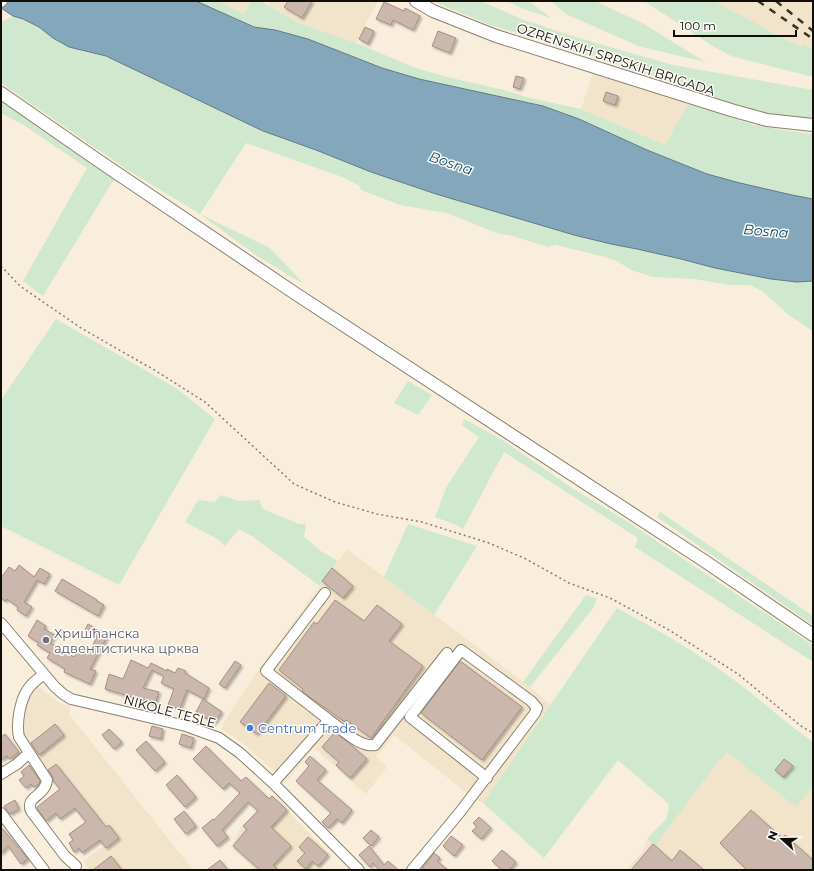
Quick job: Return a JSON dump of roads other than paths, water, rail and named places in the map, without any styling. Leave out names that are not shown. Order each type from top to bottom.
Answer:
[{"type":"main road","name":"OZRENSKIH SRPSKIH BRIGADA","points":[[416,1],[433,11],[496,36],[730,110],[767,120],[813,125]]},
{"type":"main road","points":[[1,93],[296,294],[697,555],[813,635]]},
{"type":"street","points":[[325,593],[266,671],[362,744],[369,746],[375,745],[447,653]]},
{"type":"street","name":"NIKOLE TESLE","points":[[2,626],[59,691],[71,698],[186,726],[219,738],[240,753],[273,783],[359,870]]},
{"type":"street","points":[[412,870],[487,778],[537,708],[531,701],[461,650],[410,717],[487,778]]},
{"type":"street","points":[[44,674],[31,685],[26,692],[18,720],[19,737],[47,780],[44,789],[31,800],[29,807],[65,856],[76,866]]},
{"type":"street","points":[[273,783],[330,720]]},
{"type":"street","points":[[1,774],[17,764],[29,753]]},
{"type":"street","points":[[1,813],[44,870]]},
{"type":"water","name":"Bosna","points":[[1,1],[196,1],[254,27],[275,30],[308,39],[382,68],[419,79],[543,106],[579,119],[647,150],[707,174],[813,199],[813,281],[797,282],[771,279],[715,268],[574,235],[436,194],[371,172],[263,131],[106,56],[69,47],[53,38],[39,27],[13,16],[1,8]]},
{"type":"railway","points":[[758,1],[813,39]]},
{"type":"railway","points":[[776,1],[813,31]]},
{"type":"place","name":"Хришћанска адвентистичка црква","points":[[46,640]]},
{"type":"place","name":"Centrum Trade","points":[[250,728]]}]
